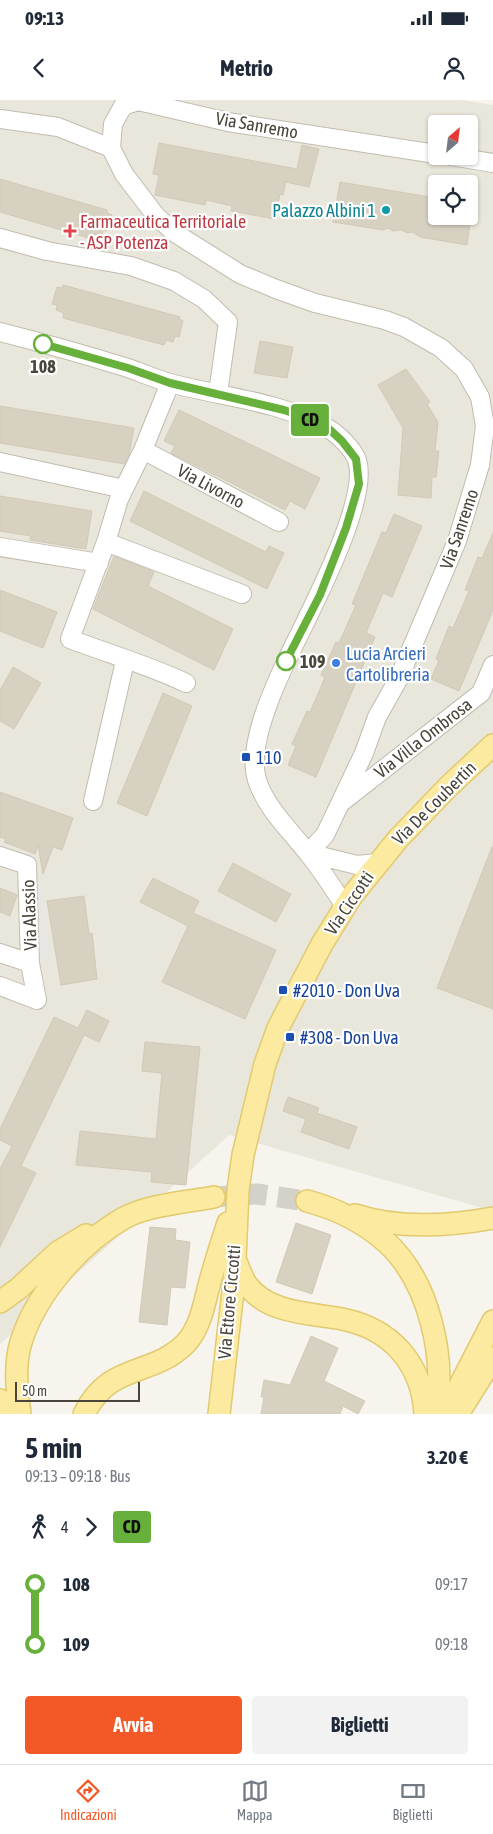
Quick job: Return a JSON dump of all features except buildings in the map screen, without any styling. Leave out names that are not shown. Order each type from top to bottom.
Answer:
[{"type":"main road","name":"Via De Coubertin","points":[[377,863],[448,786],[493,745]]},
{"type":"main road","name":"Via Ciccotti","points":[[238,1190],[243,1155],[265,1064],[278,1028],[322,944],[345,906],[377,863]]},
{"type":"main road","name":"Via Ettore Ciccotti","points":[[219,1414],[234,1282],[238,1190]]},
{"type":"main road","points":[[86,1409],[101,1388],[120,1375],[148,1366],[172,1355],[188,1341],[205,1306],[210,1281],[238,1190]]},
{"type":"main road","points":[[0,1302],[18,1289],[58,1252],[92,1231],[165,1205],[214,1197]]},
{"type":"main road","points":[[307,1200],[375,1222],[458,1224],[493,1218]]},
{"type":"main road","points":[[331,1207],[384,1240],[403,1261],[427,1307],[435,1338],[438,1366],[435,1414]]},
{"type":"main road","points":[[13,1414],[21,1343],[41,1299],[75,1256],[125,1218]]},
{"type":"main road","points":[[234,1258],[247,1285],[271,1303],[299,1313],[342,1320],[385,1336],[406,1355],[415,1369],[425,1414]]},
{"type":"main road","points":[[445,1414],[493,1321]]},
{"type":"main road","points":[[458,1414],[493,1358]]},
{"type":"main road","points":[[0,1390],[13,1414]]},
{"type":"main road","points":[[0,1400],[13,1414]]},
{"type":"street","name":"Via Sanremo","points":[[308,853],[325,835],[364,753],[377,717],[399,678],[419,628],[435,597],[457,541],[480,465],[485,426],[480,397],[464,369],[441,348],[404,327],[384,320],[314,303],[267,286],[240,274],[175,233],[156,216],[124,174],[111,148],[113,124],[123,106],[138,101],[228,122],[428,153]]},
{"type":"street","points":[[0,118],[58,127],[111,148]]},
{"type":"street","points":[[478,160],[493,163]]},
{"type":"street","points":[[0,238],[47,251],[131,266],[174,281],[204,299],[228,322],[218,393]]},
{"type":"street","points":[[0,332],[128,368],[170,383],[284,410],[328,428],[342,441],[356,459],[359,484],[346,528],[320,595],[271,694],[262,719],[255,763],[256,779],[274,813],[308,853],[345,906]]},
{"type":"street","points":[[170,383],[143,450],[124,489],[99,563],[70,639],[125,660],[148,666],[186,684]]},
{"type":"street","name":"Via Livorno","points":[[143,450],[279,522]]},
{"type":"street","points":[[0,462],[124,489]]},
{"type":"street","points":[[106,542],[242,594]]},
{"type":"street","points":[[0,547],[99,563]]},
{"type":"street","points":[[93,801],[125,660]]},
{"type":"street","name":"Via Villa Ombrosa","points":[[340,802],[481,693],[493,665]]},
{"type":"street","points":[[308,853],[357,865],[377,863]]},
{"type":"street","name":"Via Alassio","points":[[0,856],[28,865],[30,963]]},
{"type":"street","points":[[0,953],[30,963],[37,1000],[0,986]]},
{"type":"shaded area","points":[[0,100],[461,100],[493,105],[493,1211],[229,1135],[0,1344]]},
{"type":"shaded area","points":[[42,881],[50,956],[40,966],[31,887]]},
{"type":"tunnel","points":[[214,1197],[257,1194],[307,1201]]},
{"type":"bus line","name":"CD","points":[[43,344],[128,368],[170,383],[284,410],[307,418],[328,428],[342,441],[356,459],[359,484],[346,528],[320,595],[294,642],[286,661]]},
{"type":"place","name":"Palazzo Albini 1","points":[[386,210]]},
{"type":"place","name":"Farmaceutica Territoriale - ASP Potenza","points":[[70,231]]},
{"type":"place","name":"108","points":[[43,344]]},
{"type":"place","name":"109","points":[[286,661]]},
{"type":"place","name":"Lucia Arcieri Cartolibreria","points":[[336,663]]},
{"type":"place","name":"110","points":[[246,757]]},
{"type":"place","name":"#2010 - Don Uva","points":[[283,990]]},
{"type":"place","name":"#308 - Don Uva","points":[[290,1037]]}]
